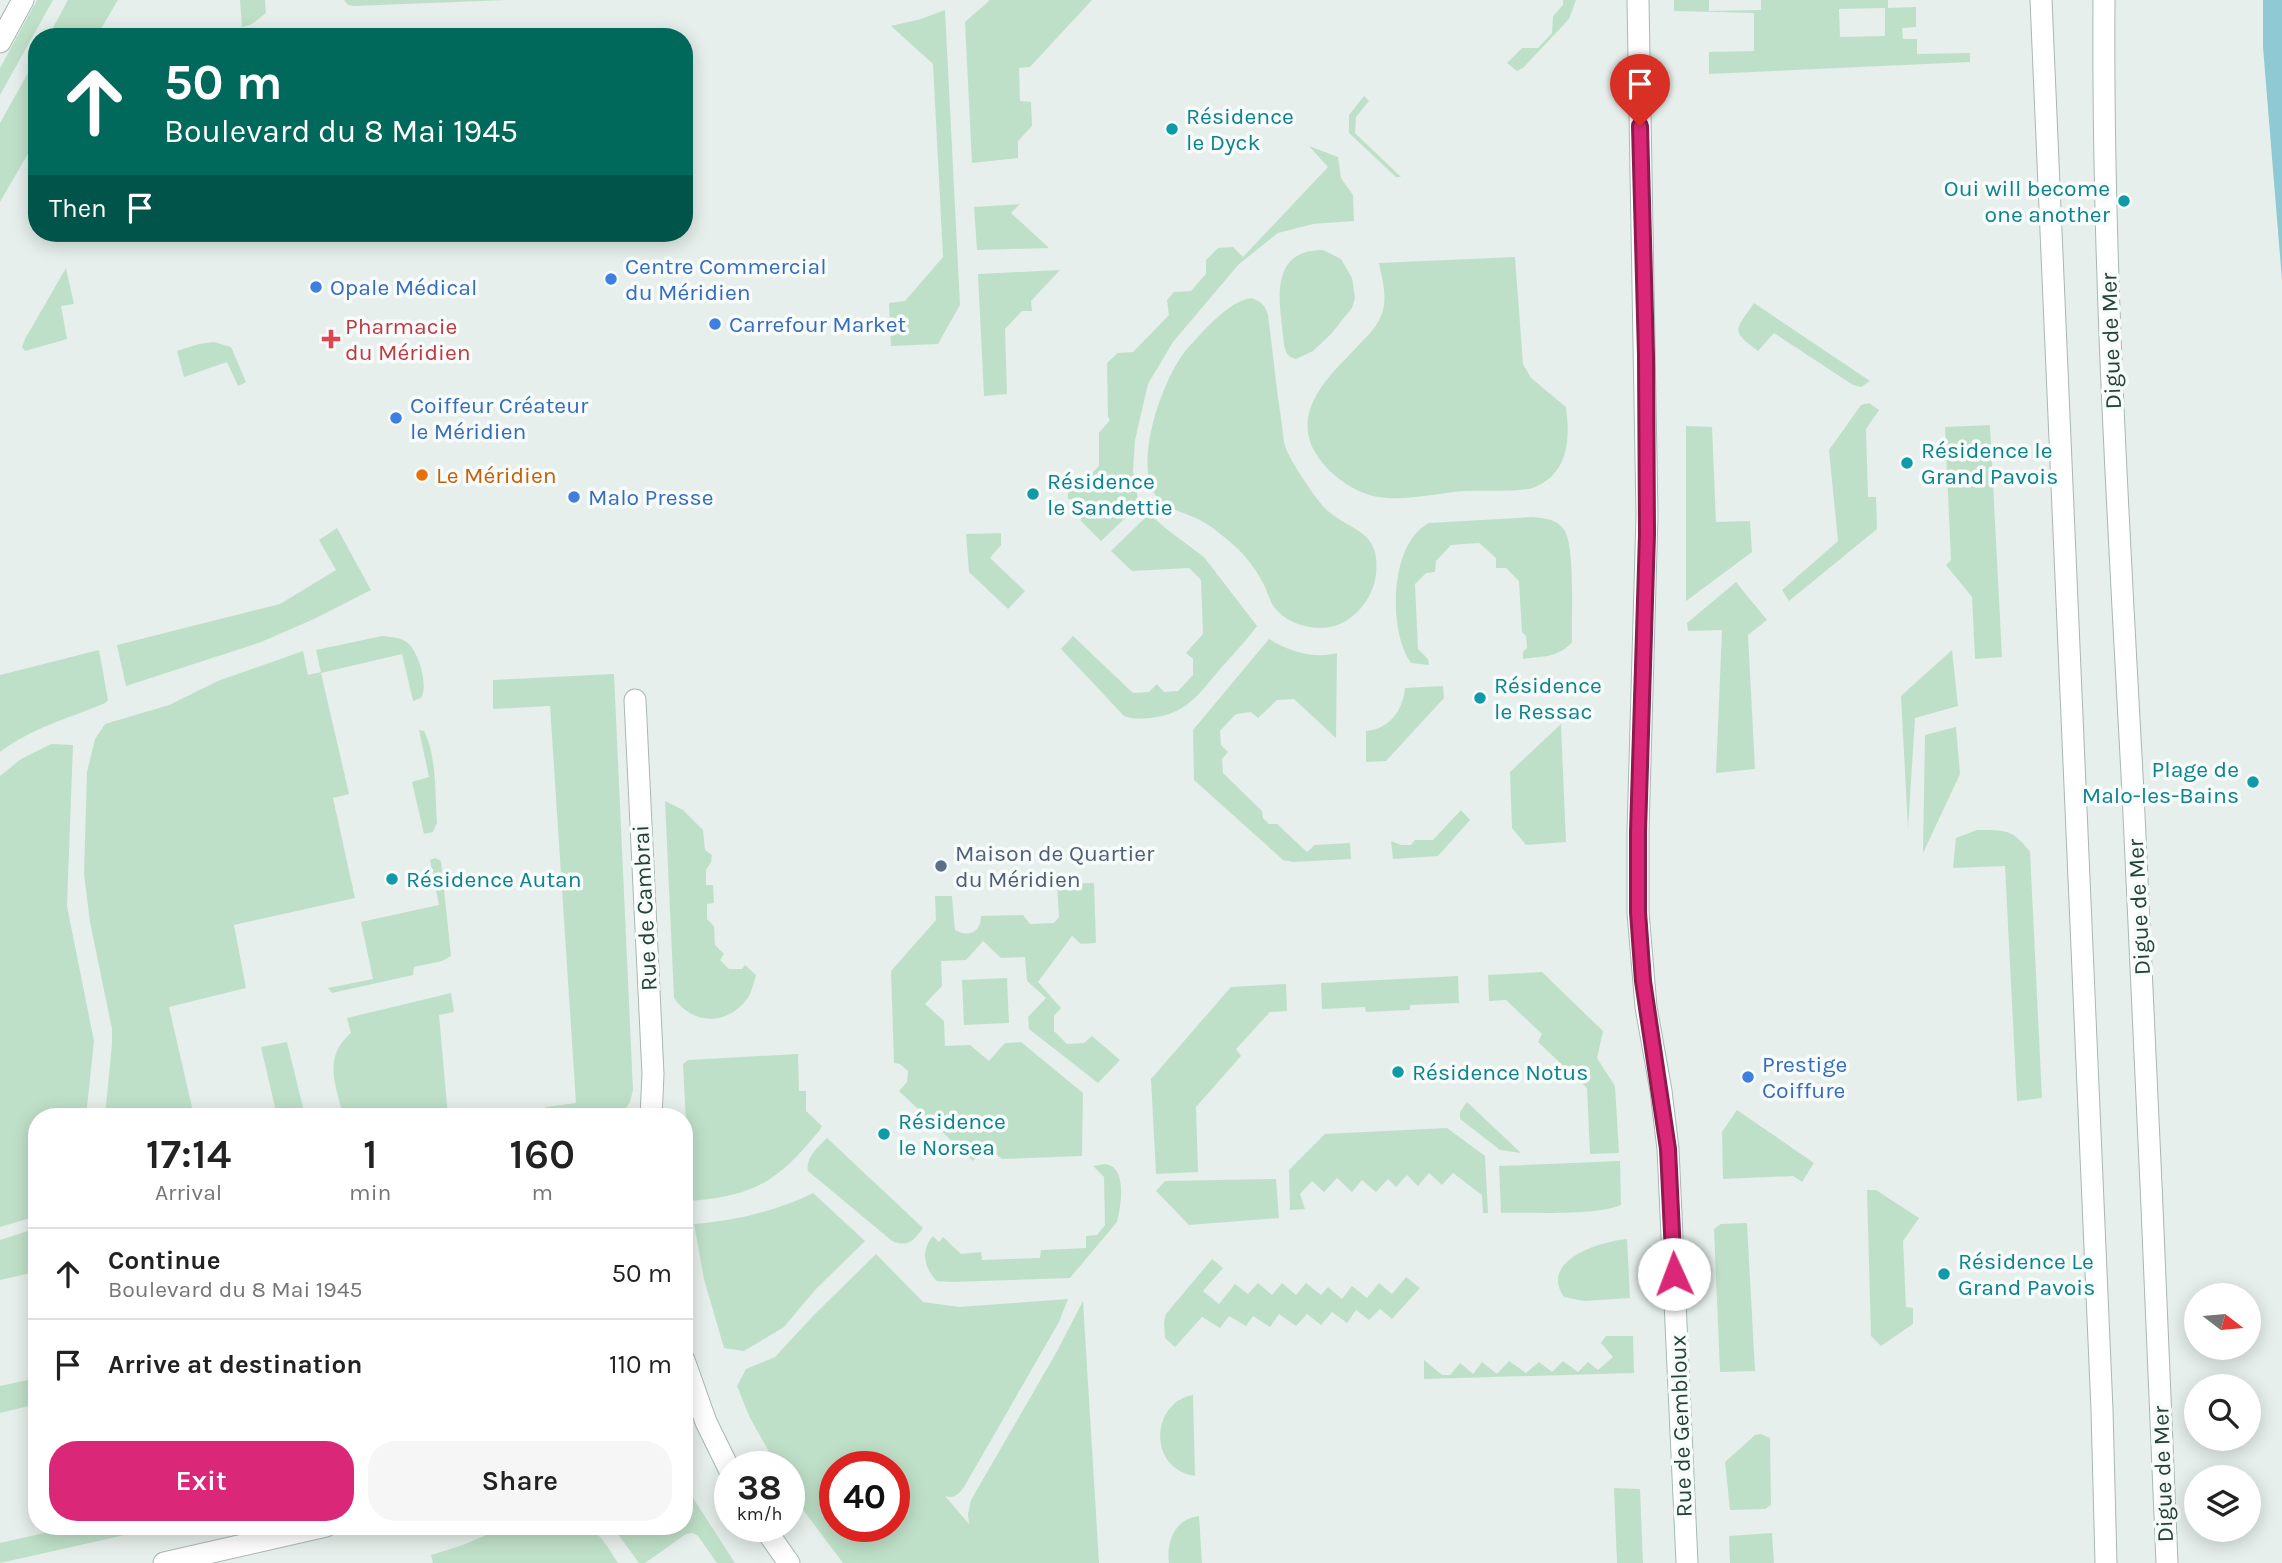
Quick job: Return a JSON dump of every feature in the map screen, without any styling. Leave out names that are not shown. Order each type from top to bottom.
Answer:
[{"type":"street","points":[[0,42],[23,0]]},
{"type":"street","name":"Rue de Gembloux","points":[[1638,0],[1647,503],[1638,912],[1643,981],[1668,1149],[1687,1563]]},
{"type":"street","points":[[2041,0],[2102,1410],[2106,1563]]},
{"type":"street","name":"Digue de Mer","points":[[2104,0],[2103,107],[2113,403],[2141,949],[2167,1563]]},
{"type":"street","name":"Rue de Cambrai","points":[[635,701],[653,1074],[652,1108]]},
{"type":"street","points":[[693,1384],[719,1451]]},
{"type":"street","points":[[164,1563],[287,1535]]},
{"type":"street","points":[[774,1542],[789,1563]]},
{"type":"green space","points":[[37,0],[53,0],[37,28],[28,28],[28,45],[0,95],[0,68]]},
{"type":"green space","points":[[68,0],[118,0],[101,28],[53,28]]},
{"type":"green space","points":[[240,0],[265,0],[266,13],[252,24],[242,27]]},
{"type":"green space","points":[[344,0],[507,0],[354,6],[348,5]]},
{"type":"green space","points":[[990,0],[1092,0],[1030,67],[1019,68],[1020,101],[1031,102],[1032,126],[1018,141],[1018,158],[972,163],[965,22]]},
{"type":"green space","points":[[1563,0],[1576,0],[1569,19],[1523,68],[1517,71],[1507,63],[1522,48],[1538,48],[1552,33],[1553,16],[1563,5]]},
{"type":"green space","points":[[1674,0],[1709,0],[1709,11],[1761,10],[1761,0],[1888,0],[1888,8],[1916,7],[1916,27],[1902,28],[1903,39],[1917,39],[1917,54],[1970,53],[1970,62],[1709,74],[1709,52],[1754,51],[1754,13],[1674,11]],"holes":[[[1885,8],[1885,36],[1840,37],[1839,9]]]},
{"type":"green space","points":[[945,10],[960,305],[938,344],[891,346],[889,303],[905,301],[943,257],[933,64],[891,26]]},
{"type":"green space","points":[[28,73],[28,154],[0,202],[0,123]]},
{"type":"green space","points":[[1364,96],[1369,101],[1356,117],[1355,133],[1401,177],[1396,177],[1349,133],[1349,115]]},
{"type":"green space","points":[[1309,146],[1338,157],[1341,178],[1353,195],[1354,221],[1313,224],[1278,233],[1239,264],[1173,342],[1148,384],[1135,440],[1133,471],[1139,505],[1101,541],[1081,521],[1080,500],[1068,499],[1068,479],[1088,477],[1099,466],[1099,433],[1110,420],[1107,363],[1118,353],[1133,352],[1169,315],[1167,300],[1174,292],[1191,291],[1206,274],[1206,260],[1218,248],[1233,247],[1243,257],[1328,167]]},
{"type":"green space","points":[[1020,204],[1011,213],[1049,248],[977,250],[974,207]]},
{"type":"green space","points":[[1323,250],[1341,259],[1352,278],[1355,298],[1352,308],[1331,334],[1313,351],[1296,359],[1288,355],[1284,345],[1280,299],[1284,270],[1292,260],[1305,253]]},
{"type":"green space","points":[[1515,257],[1523,364],[1531,378],[1566,407],[1567,444],[1562,462],[1551,477],[1528,489],[1464,491],[1388,498],[1364,493],[1330,472],[1312,447],[1307,425],[1309,412],[1320,388],[1379,321],[1384,292],[1379,263]]},
{"type":"green space","points":[[66,268],[74,304],[61,306],[67,339],[25,351],[22,347],[25,339]]},
{"type":"green space","points":[[1060,270],[1031,301],[1032,311],[1022,311],[1005,329],[1007,394],[984,396],[978,274]]},
{"type":"green space","points":[[1251,298],[1262,304],[1268,315],[1285,446],[1301,476],[1322,505],[1366,537],[1375,551],[1376,574],[1370,595],[1357,612],[1337,625],[1308,627],[1289,620],[1272,604],[1258,574],[1238,549],[1205,523],[1166,505],[1152,489],[1148,471],[1148,449],[1152,426],[1177,363],[1216,319],[1233,305]]},
{"type":"green space","points":[[1754,303],[1870,381],[1861,387],[1853,385],[1774,333],[1758,351],[1739,334],[1738,329]]},
{"type":"green space","points":[[214,342],[231,347],[246,382],[238,386],[227,362],[184,377],[177,351]]},
{"type":"green space","points":[[1869,403],[1879,410],[1866,429],[1868,497],[1876,497],[1877,529],[1789,601],[1782,590],[1838,541],[1829,450],[1861,405]]},
{"type":"green space","points":[[1990,425],[2002,657],[1975,659],[1972,597],[1946,565],[1951,560],[1945,427]]},
{"type":"green space","points":[[1686,426],[1712,427],[1716,522],[1750,521],[1752,552],[1686,601]]},
{"type":"green space","points":[[1149,514],[1204,557],[1257,626],[1186,705],[1168,714],[1136,719],[1124,716],[1061,649],[1073,636],[1133,693],[1149,692],[1157,684],[1164,692],[1178,691],[1193,675],[1193,659],[1186,653],[1203,634],[1201,580],[1189,568],[1132,571],[1111,551]]},
{"type":"green space","points":[[1533,517],[1557,523],[1567,536],[1572,582],[1572,642],[1556,654],[1523,659],[1523,652],[1527,648],[1526,636],[1522,632],[1519,581],[1506,568],[1496,568],[1496,558],[1479,543],[1451,545],[1436,561],[1435,572],[1426,573],[1415,584],[1418,649],[1428,659],[1429,665],[1411,663],[1398,631],[1396,589],[1406,549],[1416,533],[1429,523]]},
{"type":"green space","points":[[337,528],[371,590],[261,642],[126,686],[117,645],[280,604],[336,570],[319,540]]},
{"type":"green space","points":[[1001,533],[1001,545],[990,558],[1025,591],[1008,609],[969,572],[966,534]]},
{"type":"green space","points":[[1736,582],[1767,620],[1748,635],[1755,769],[1716,773],[1722,630],[1688,631],[1687,623]]},
{"type":"green space","points":[[382,636],[394,637],[410,645],[418,659],[423,677],[421,698],[413,701],[402,654],[321,673],[349,794],[333,798],[355,898],[234,925],[246,988],[169,1007],[192,1108],[106,1108],[112,1029],[90,922],[84,874],[87,772],[95,739],[105,724],[169,705],[218,681],[303,651],[308,675],[321,672],[316,650]]},
{"type":"green space","points":[[1269,639],[1302,653],[1337,653],[1336,738],[1294,699],[1277,700],[1258,718],[1251,712],[1236,714],[1220,731],[1221,745],[1228,752],[1222,759],[1223,773],[1262,811],[1263,818],[1269,824],[1277,824],[1307,852],[1315,845],[1350,843],[1351,859],[1293,862],[1283,860],[1194,780],[1193,730]]},
{"type":"green space","points":[[99,650],[108,700],[38,730],[0,752],[0,675]]},
{"type":"green space","points":[[1952,650],[1958,706],[1915,718],[1908,829],[1901,696]]},
{"type":"green space","points":[[614,674],[633,1090],[626,1108],[544,1108],[576,1103],[550,706],[493,709],[493,680]]},
{"type":"green space","points":[[1443,686],[1444,698],[1386,761],[1366,762],[1366,731],[1382,727],[1394,717],[1405,688]]},
{"type":"green space","points":[[1561,724],[1566,842],[1526,845],[1512,828],[1510,772]]},
{"type":"green space","points":[[1956,727],[1960,774],[1923,853],[1925,735]]},
{"type":"green space","points":[[419,730],[424,731],[431,752],[437,823],[433,832],[424,834],[412,782],[429,777]]},
{"type":"green space","points":[[51,744],[73,745],[67,906],[94,1041],[87,1108],[28,1108],[28,1219],[0,1227],[0,776],[21,759]]},
{"type":"green space","points":[[665,801],[683,810],[703,830],[705,850],[712,855],[706,870],[706,885],[713,885],[714,903],[707,904],[707,919],[714,926],[715,945],[724,954],[720,960],[729,969],[742,969],[745,965],[756,975],[749,996],[741,1006],[722,1017],[701,1018],[691,1014],[674,998]]},
{"type":"green space","points":[[1461,810],[1470,820],[1438,856],[1393,859],[1391,841],[1411,845],[1415,840],[1433,840]]},
{"type":"green space","points":[[1977,830],[2008,832],[2030,852],[2042,1098],[2017,1101],[2005,866],[1953,868],[1956,838]]},
{"type":"green space","points":[[435,858],[441,861],[451,956],[442,961],[414,967],[413,975],[332,993],[328,988],[373,979],[361,922],[439,905],[430,860]]},
{"type":"green space","points":[[1094,883],[1096,943],[1081,944],[1072,936],[1038,982],[1061,1008],[1054,1016],[1054,1031],[1067,1044],[1084,1043],[1092,1036],[1120,1060],[1098,1083],[1029,1029],[1028,1017],[1046,998],[1027,981],[1025,957],[1001,958],[983,941],[966,960],[941,961],[942,986],[925,1004],[944,1021],[945,1046],[970,1045],[989,1061],[1005,1043],[1021,1042],[1083,1093],[1082,1156],[1002,1159],[992,1150],[983,1151],[973,1161],[899,1091],[907,1082],[908,1071],[900,1064],[894,1063],[891,971],[936,920],[935,896],[952,896],[955,930],[969,933],[979,926],[981,916],[1023,915],[1030,924],[1054,923],[1059,917],[1057,884]]},
{"type":"green space","points":[[1542,972],[1603,1031],[1597,1058],[1615,1086],[1619,1153],[1590,1154],[1587,1088],[1538,1042],[1542,1034],[1506,1000],[1489,1001],[1488,975]]},
{"type":"green space","points":[[1458,976],[1459,1003],[1410,1005],[1410,1010],[1366,1012],[1365,1007],[1322,1009],[1321,983]]},
{"type":"green space","points":[[1007,978],[1009,1023],[964,1025],[962,980]]},
{"type":"green space","points":[[1286,984],[1287,1011],[1270,1012],[1236,1049],[1241,1056],[1196,1107],[1198,1172],[1156,1174],[1151,1079],[1231,987]]},
{"type":"green space","points":[[451,993],[454,1012],[439,1015],[447,1108],[341,1108],[334,1062],[342,1042],[351,1033],[347,1018]]},
{"type":"green space","points":[[287,1042],[303,1108],[275,1108],[261,1047]]},
{"type":"green space","points":[[798,1054],[799,1091],[806,1091],[806,1111],[822,1126],[791,1162],[764,1183],[732,1195],[693,1201],[693,1108],[685,1108],[683,1064],[688,1060]]},
{"type":"green space","points":[[1467,1102],[1521,1153],[1500,1150],[1460,1119],[1460,1112]]},
{"type":"green space","points":[[1737,1110],[1814,1163],[1802,1182],[1793,1176],[1723,1179],[1722,1132]]},
{"type":"green space","points":[[1447,1128],[1485,1156],[1488,1213],[1483,1213],[1482,1195],[1453,1173],[1442,1185],[1429,1173],[1418,1186],[1407,1175],[1396,1187],[1388,1179],[1376,1192],[1362,1180],[1352,1192],[1337,1178],[1324,1192],[1312,1181],[1300,1194],[1305,1209],[1290,1210],[1289,1170],[1325,1134]]},
{"type":"green space","points":[[827,1138],[923,1228],[913,1239],[902,1244],[892,1241],[808,1171],[810,1157]]},
{"type":"green space","points":[[1620,1161],[1621,1205],[1596,1211],[1501,1213],[1499,1166]]},
{"type":"green space","points":[[1105,1164],[1117,1172],[1120,1179],[1121,1197],[1117,1222],[1070,1278],[952,1282],[937,1281],[929,1271],[925,1253],[933,1236],[939,1242],[943,1237],[961,1254],[981,1252],[982,1260],[1040,1258],[1041,1250],[1086,1248],[1086,1236],[1097,1235],[1105,1225],[1104,1177],[1093,1166]]},
{"type":"green space","points":[[1276,1179],[1279,1218],[1189,1225],[1156,1191],[1165,1181]]},
{"type":"green space","points":[[1867,1190],[1876,1190],[1919,1218],[1903,1241],[1906,1307],[1913,1308],[1913,1324],[1881,1346],[1871,1336]]},
{"type":"green space","points":[[813,1193],[865,1241],[815,1290],[784,1327],[744,1351],[724,1348],[704,1279],[694,1224],[755,1214]]},
{"type":"green space","points":[[1747,1223],[1755,1371],[1720,1372],[1714,1229],[1721,1224]]},
{"type":"green space","points":[[28,1231],[28,1274],[0,1280],[0,1240]]},
{"type":"green space","points":[[1627,1239],[1630,1298],[1584,1301],[1564,1297],[1558,1284],[1559,1273],[1566,1263],[1589,1248]]},
{"type":"green space","points":[[876,1254],[923,1302],[959,1307],[1068,1299],[1059,1322],[964,1487],[956,1495],[945,1496],[969,1524],[971,1500],[1083,1301],[1099,1563],[843,1563],[827,1542],[910,1542],[910,1451],[819,1451],[819,1531],[805,1512],[805,1451],[769,1451],[750,1418],[737,1386],[746,1369],[775,1357]]},
{"type":"green space","points":[[1212,1259],[1223,1268],[1203,1291],[1219,1304],[1235,1284],[1248,1294],[1258,1283],[1272,1295],[1282,1283],[1296,1295],[1306,1283],[1321,1295],[1328,1287],[1342,1299],[1352,1286],[1367,1298],[1379,1283],[1392,1294],[1406,1277],[1420,1288],[1392,1319],[1380,1309],[1369,1320],[1356,1310],[1347,1323],[1332,1312],[1321,1325],[1307,1314],[1296,1326],[1279,1314],[1270,1327],[1253,1316],[1246,1326],[1229,1316],[1220,1328],[1202,1317],[1175,1347],[1165,1338],[1166,1314]]},
{"type":"green space","points":[[1606,1336],[1633,1336],[1634,1373],[1424,1379],[1424,1360],[1442,1375],[1450,1375],[1460,1363],[1473,1374],[1482,1362],[1497,1374],[1509,1361],[1526,1373],[1539,1362],[1552,1372],[1563,1361],[1578,1372],[1588,1362],[1598,1370],[1613,1357],[1601,1343]]},
{"type":"green space","points":[[28,1380],[28,1406],[0,1413],[0,1386]]},
{"type":"green space","points":[[1193,1395],[1195,1476],[1179,1471],[1169,1461],[1162,1449],[1160,1436],[1169,1410],[1179,1400]]},
{"type":"green space","points":[[1761,1434],[1770,1438],[1771,1505],[1765,1509],[1730,1510],[1725,1462],[1755,1435]]},
{"type":"green space","points":[[1614,1488],[1640,1489],[1643,1563],[1617,1563]]},
{"type":"green space","points":[[693,1498],[714,1530],[714,1542],[721,1542],[735,1563],[717,1563],[693,1533]]},
{"type":"green space","points":[[1199,1516],[1202,1563],[1169,1563],[1169,1547],[1174,1532],[1184,1522]]},
{"type":"green space","points":[[1772,1533],[1774,1563],[1730,1563],[1729,1536]]},
{"type":"green space","points":[[35,1535],[125,1535],[0,1563],[0,1543]]},
{"type":"green space","points":[[486,1535],[597,1535],[618,1563],[433,1563],[431,1555]]},
{"type":"green space","points":[[619,1535],[685,1535],[645,1563],[639,1563]]},
{"type":"water","points":[[2263,0],[2282,0],[2282,280],[2263,47]]},
{"type":"place","name":"Résidence le Dyck","points":[[1172,129]]},
{"type":"place","name":"Oui will become one another","points":[[2124,201]]},
{"type":"place","name":"Centre Commercial du Méridien","points":[[611,279]]},
{"type":"place","name":"Opale Médical","points":[[316,287]]},
{"type":"place","name":"Carrefour Market","points":[[715,324]]},
{"type":"place","name":"Pharmacie du Méridien","points":[[331,339]]},
{"type":"place","name":"Coiffeur Créateur le Méridien","points":[[396,418]]},
{"type":"place","name":"Résidence le Grand Pavois","points":[[1907,463]]},
{"type":"place","name":"Le Méridien","points":[[422,475]]},
{"type":"place","name":"Résidence le Sandettie","points":[[1033,494]]},
{"type":"place","name":"Malo Presse","points":[[574,497]]},
{"type":"place","name":"Résidence le Ressac","points":[[1480,698]]},
{"type":"place","name":"Plage de Malo-les-Bains","points":[[2253,782]]},
{"type":"place","name":"Maison de Quartier du Méridien","points":[[941,866]]},
{"type":"place","name":"Résidence Autan","points":[[392,879]]},
{"type":"place","name":"Résidence Notus","points":[[1398,1072]]},
{"type":"place","name":"Prestige Coiffure","points":[[1748,1077]]},
{"type":"place","name":"Résidence le Norsea","points":[[884,1134]]},
{"type":"place","name":"Résidence Le Grand Pavois","points":[[1944,1274]]},
{"type":"route","points":[[1640,126],[1647,534],[1638,912],[1646,1007],[1668,1149],[1674,1274]]}]
